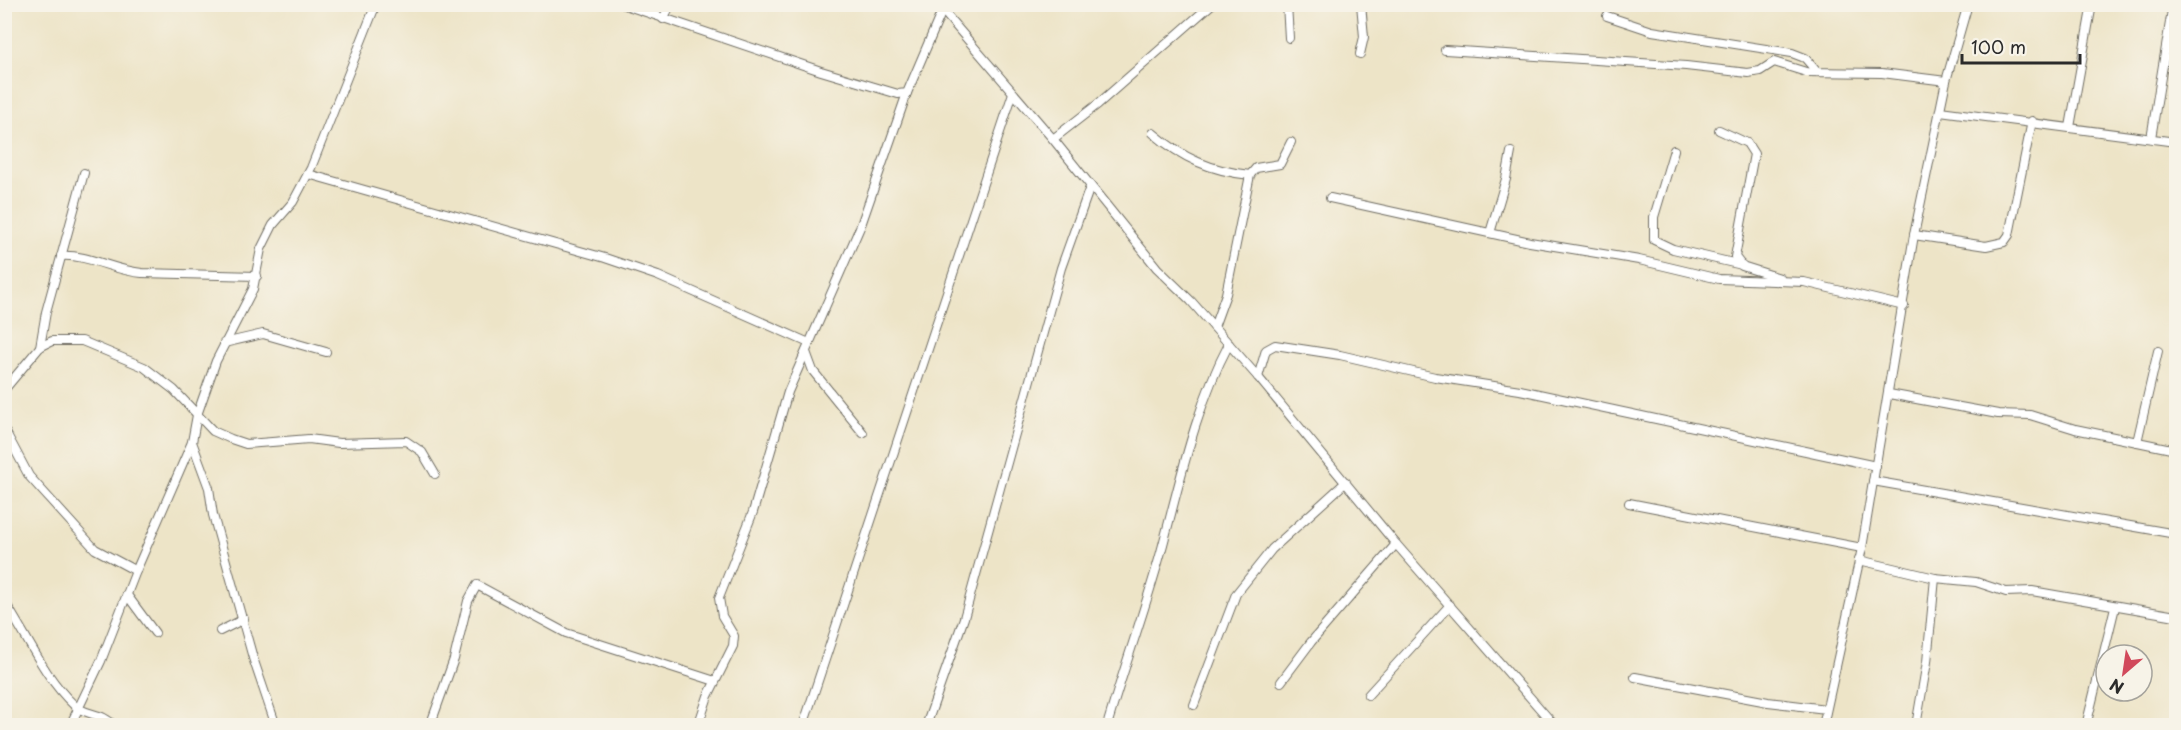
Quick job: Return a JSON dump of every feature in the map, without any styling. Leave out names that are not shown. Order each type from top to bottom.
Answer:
[{"type":"street","points":[[70,726],[101,661],[136,571],[192,442],[197,414],[224,343],[253,289],[261,249],[269,231],[293,201],[308,174],[376,4]]},
{"type":"street","points":[[622,4],[831,75],[892,93],[907,93]]},
{"type":"street","points":[[663,19],[671,4]]},
{"type":"street","points":[[1053,139],[1098,104],[1212,4]]},
{"type":"street","points":[[1287,4],[1289,38]]},
{"type":"street","points":[[1360,54],[1364,37],[1361,4]]},
{"type":"street","points":[[1823,726],[1862,548],[1914,235],[1946,81],[1968,4]]},
{"type":"street","points":[[2070,127],[2092,4]]},
{"type":"street","points":[[2151,138],[2174,4]]},
{"type":"street","points":[[698,726],[715,681],[733,646],[734,636],[722,616],[719,598],[753,512],[788,392],[861,225],[907,93],[941,6],[1053,139],[1157,268],[1258,377],[1396,544],[1555,726]]},
{"type":"street","points":[[1607,16],[1653,31],[1792,52],[1805,58],[1817,72]]},
{"type":"street","points":[[1444,50],[1674,65],[1748,73],[1760,71],[1774,62],[1798,71],[1882,73],[1946,81]]},
{"type":"street","points":[[803,726],[1013,93]]},
{"type":"street","points":[[1940,111],[2176,141]]},
{"type":"street","points":[[1914,235],[1986,246],[2004,242],[2009,235],[2032,121]]},
{"type":"street","points":[[1719,130],[1746,143],[1755,154],[1735,258],[1743,266]]},
{"type":"street","points":[[1153,133],[1180,155],[1197,163],[1229,173],[1250,175]]},
{"type":"street","points":[[1214,327],[1228,284],[1250,175],[1256,168],[1280,164],[1291,142]]},
{"type":"street","points":[[1674,150],[1654,218],[1654,240],[1673,249],[1786,279],[1904,306]]},
{"type":"street","points":[[1490,233],[1506,179],[1511,152]]},
{"type":"street","points":[[40,347],[46,312],[84,173]]},
{"type":"street","points":[[308,174],[605,258],[668,280],[808,348]]},
{"type":"street","points":[[926,726],[963,618],[1061,268],[1090,187]]},
{"type":"street","points":[[1330,198],[1490,233],[1639,260],[1719,279],[1786,279]]},
{"type":"street","points":[[61,256],[74,255],[132,272],[257,276]]},
{"type":"street","points":[[224,343],[263,334],[326,352]]},
{"type":"street","points":[[4,390],[40,347],[52,340],[82,341],[127,358],[168,384],[213,431],[246,444],[309,439],[339,443],[406,441],[422,452],[435,474]]},
{"type":"street","points":[[1107,726],[1159,560],[1200,414],[1215,370],[1229,344]]},
{"type":"street","points":[[1258,377],[1266,350],[1275,345],[1340,356],[1435,377],[1520,390],[1876,466]]},
{"type":"street","points":[[808,348],[813,371],[863,434]]},
{"type":"street","points":[[2137,442],[2158,351]]},
{"type":"street","points":[[1888,394],[1998,414],[2030,416],[2075,429],[2176,450]]},
{"type":"street","points":[[4,429],[29,476],[95,549],[136,571]]},
{"type":"street","points":[[192,442],[209,488],[213,515],[244,619],[253,658],[276,726]]},
{"type":"street","points":[[1873,481],[2176,534]]},
{"type":"street","points":[[1194,705],[1236,594],[1272,549],[1346,482]]},
{"type":"street","points":[[1629,503],[1862,548]]},
{"type":"street","points":[[1281,682],[1311,642],[1396,544]]},
{"type":"street","points":[[1859,560],[1935,578],[1976,582],[2006,592],[2032,591],[2176,616]]},
{"type":"street","points":[[1916,726],[1927,662],[1935,578]]},
{"type":"street","points":[[430,726],[454,659],[468,601],[477,585],[566,633],[715,681]]},
{"type":"street","points":[[127,595],[156,633]]},
{"type":"street","points":[[4,601],[28,637],[55,686],[77,708],[98,713],[114,726]]},
{"type":"street","points":[[1368,694],[1449,606]]},
{"type":"street","points":[[2086,726],[2115,607]]},
{"type":"street","points":[[220,631],[244,619]]},
{"type":"street","points":[[1635,677],[1768,702],[1826,709]]}]
